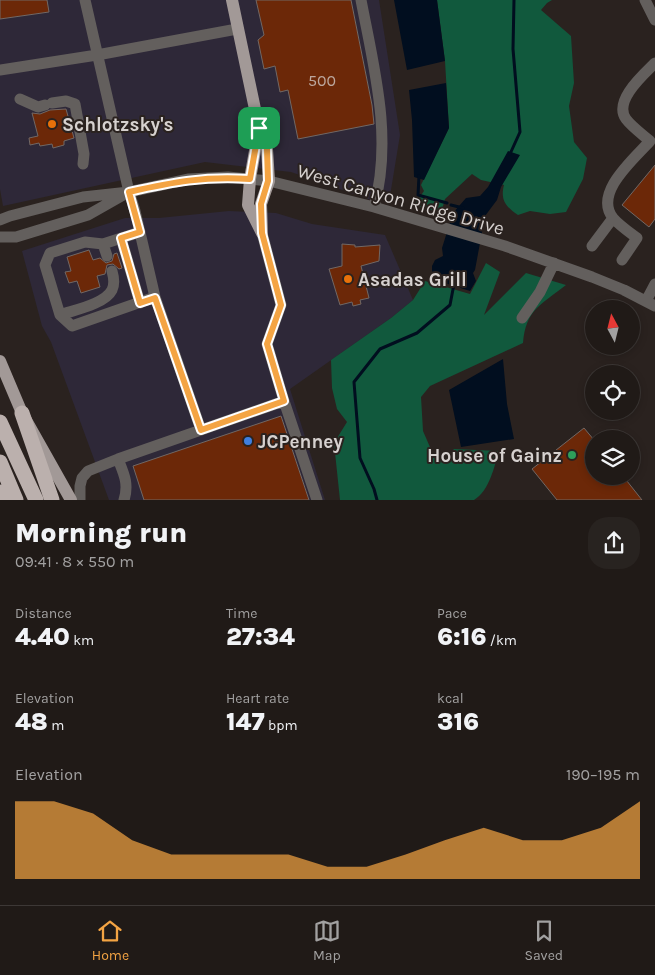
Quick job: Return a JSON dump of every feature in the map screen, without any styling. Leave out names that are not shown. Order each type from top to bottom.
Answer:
[{"type":"highway","points":[[22,413],[52,500]]},
{"type":"highway","points":[[0,422],[36,500]]},
{"type":"highway","points":[[0,462],[16,500]]},
{"type":"highway","points":[[0,492],[4,500]]},
{"type":"main road","points":[[232,0],[259,128],[267,149],[268,181],[261,204],[262,233]]},
{"type":"main road","points":[[259,128],[250,179],[248,205],[262,233]]},
{"type":"main road","points":[[0,361],[22,413],[71,500]]},
{"type":"street","points":[[85,0],[155,298],[201,430]]},
{"type":"street","points":[[361,0],[375,76],[383,136],[382,173],[374,207]]},
{"type":"street","points":[[649,2],[655,20]]},
{"type":"street","points":[[0,70],[97,55],[237,29]]},
{"type":"street","points":[[622,260],[636,238],[612,218],[606,206],[607,195],[611,185],[650,140],[626,118],[622,110],[623,102],[628,92],[655,63]]},
{"type":"street","points":[[20,99],[38,106],[66,101],[75,104],[84,154],[83,164]]},
{"type":"street","name":"West Canyon Ridge Drive","points":[[0,220],[83,197],[129,192],[189,179],[213,177],[268,181],[374,207],[500,245],[608,283],[650,303]]},
{"type":"street","name":"West Canyon Ridge Drive","points":[[0,237],[16,237],[88,215],[129,192]]},
{"type":"street","points":[[592,246],[612,218]]},
{"type":"street","points":[[140,232],[103,244],[85,242],[50,253],[45,265],[60,315],[72,326],[155,298]]},
{"type":"street","points":[[262,233],[281,305],[267,344],[317,500]]},
{"type":"street","points":[[121,238],[140,303]]},
{"type":"street","points":[[103,244],[107,256]]},
{"type":"street","points":[[522,318],[540,292],[554,264]]},
{"type":"street","points":[[60,315],[103,300],[112,291],[114,282],[112,271]]},
{"type":"street","points":[[650,303],[655,284]]},
{"type":"street","points":[[80,500],[82,478],[88,471],[284,401]]},
{"type":"street","points":[[118,459],[126,478],[128,489],[124,500]]},
{"type":"shaded area","points":[[0,0],[379,0],[400,135],[390,196],[374,201],[291,172],[205,162],[3,206],[0,189]]},
{"type":"shaded area","points":[[229,211],[276,213],[312,224],[385,235],[413,300],[391,318],[290,389],[325,500],[109,500],[51,342],[42,326],[22,251],[125,218],[159,218]]},
{"type":"green space","points":[[437,0],[552,0],[541,10],[571,36],[574,83],[569,106],[574,142],[587,158],[583,179],[566,212],[550,214],[530,211],[518,215],[505,203],[503,195],[504,185],[481,180],[472,174],[445,199],[441,213],[414,205],[424,191],[421,185],[449,128],[445,61]]},
{"type":"green space","points":[[486,263],[500,272],[484,315],[526,273],[566,285],[542,303],[531,315],[527,322],[523,343],[430,386],[421,397],[423,431],[433,454],[444,460],[454,449],[499,451],[488,484],[474,500],[340,500],[334,443],[347,422],[337,409],[332,388],[331,360],[391,318],[413,300],[425,281],[470,294]]},
{"type":"water","points":[[394,0],[437,0],[445,61],[407,70]]},
{"type":"water","points":[[446,83],[449,128],[424,180],[414,177],[409,90]]},
{"type":"water","points":[[508,151],[520,155],[501,187],[497,200],[485,216],[473,273],[476,281],[470,291],[432,279],[432,266],[435,260],[443,256],[442,248],[453,213],[466,198],[480,196],[488,187]]},
{"type":"water","points":[[503,359],[507,404],[514,439],[461,447],[449,390]]},
{"type":"building","points":[[0,0],[47,0],[49,12],[0,19]]},
{"type":"building","points":[[256,0],[351,0],[374,124],[298,139],[288,90],[280,92],[275,66],[264,69],[258,40],[264,35]]},
{"type":"building","name":"Schlotzsky's","points":[[66,109],[74,138],[64,141],[64,145],[53,148],[52,144],[40,146],[39,143],[30,145],[29,138],[38,136],[32,113],[40,114],[50,110]]},
{"type":"building","points":[[655,165],[655,219],[649,227],[622,205]]},
{"type":"building","name":"Asadas Grill","points":[[342,244],[355,245],[355,247],[380,245],[379,261],[361,266],[369,298],[360,300],[361,304],[353,306],[352,302],[340,305],[329,269],[342,266]]},
{"type":"building","points":[[89,250],[93,260],[100,258],[106,263],[112,261],[114,254],[117,253],[122,268],[119,269],[113,264],[107,265],[105,274],[97,276],[100,287],[81,293],[77,281],[69,283],[65,272],[71,271],[67,257]]},
{"type":"building","name":"JCPenney","points":[[281,416],[309,500],[144,500],[133,466]]},
{"type":"building","name":"House of Gainz","points":[[584,428],[586,430],[585,485],[630,485],[642,500],[557,500],[532,469]]},
{"type":"waterway","points":[[510,154],[520,132],[513,49],[514,0]]},
{"type":"waterway","points":[[419,176],[418,195],[447,203]]},
{"type":"waterway","points":[[451,205],[463,208]]},
{"type":"waterway","points":[[377,500],[360,458],[354,382],[380,349],[417,333],[450,305],[454,284]]},
{"type":"place","name":"Schlotzsky's","points":[[52,124]]},
{"type":"place","name":"Asadas Grill","points":[[348,279]]},
{"type":"place","name":"JCPenney","points":[[248,441]]},
{"type":"place","name":"House of Gainz","points":[[572,455]]},
{"type":"route","points":[[259,128],[267,149],[268,181],[261,204],[262,233],[281,305],[267,344],[284,401],[201,430],[155,298],[140,303],[121,238],[140,232],[129,192],[189,179],[228,177],[250,179],[259,128]]}]
